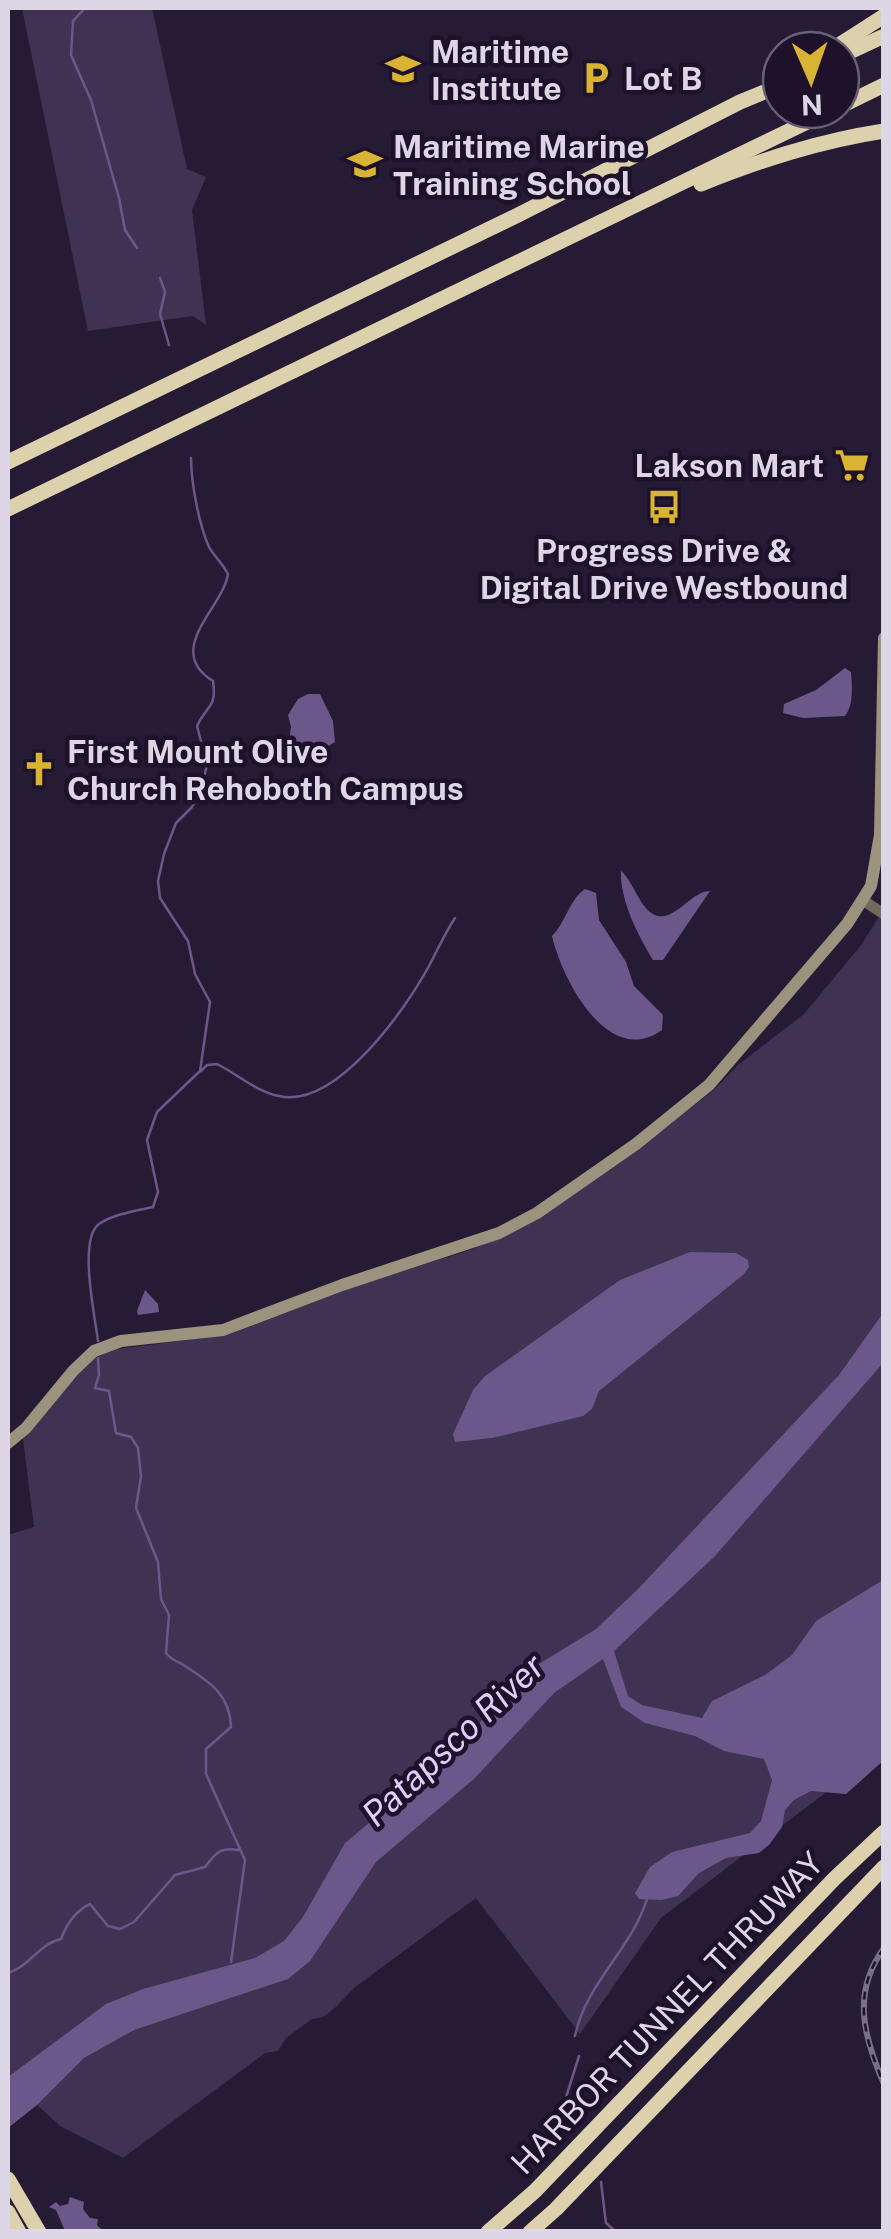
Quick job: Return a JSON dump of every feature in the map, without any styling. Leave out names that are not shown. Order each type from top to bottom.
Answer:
[{"type":"highway","points":[[861,30],[884,16]]},
{"type":"highway","points":[[861,47],[884,36]]},
{"type":"highway","points":[[861,96],[884,85]]},
{"type":"highway","points":[[8,462],[761,92]]},
{"type":"highway","points":[[8,510],[791,130]]},
{"type":"highway","points":[[509,267],[754,162],[841,138],[884,132]]},
{"type":"highway","name":"HARBOR TUNNEL THRUWAY","points":[[489,2231],[535,2191],[834,1879],[884,1832]]},
{"type":"highway","name":"HARBOR TUNNEL THRUWAY","points":[[530,2232],[884,1867]]},
{"type":"highway","points":[[8,2178],[39,2232]]},
{"type":"highway","points":[[8,2212],[19,2232]]},
{"type":"main road","points":[[8,1442],[26,1428],[83,1360],[108,1345],[223,1330],[342,1285],[478,1241],[537,1213],[662,1125],[709,1085],[864,901],[876,870],[880,835],[884,638]]},
{"type":"street","points":[[864,901],[884,914]]},
{"type":"shaded area","points":[[22,8],[152,8],[187,169],[206,177],[192,210],[206,325],[193,316],[88,331]]},
{"type":"shaded area","points":[[845,668],[851,672],[852,689],[845,716],[803,718],[783,713],[784,704],[816,690]]},
{"type":"shaded area","points":[[320,694],[333,721],[335,742],[322,750],[292,754],[288,749],[288,715],[298,699]]},
{"type":"shaded area","points":[[621,871],[646,909],[658,916],[672,913],[697,895],[710,891],[663,960],[653,960],[636,929],[623,894]]},
{"type":"shaded area","points":[[585,889],[596,893],[599,920],[626,962],[634,986],[663,1015],[662,1030],[642,1039],[623,1038],[606,1029],[577,995],[552,936]]},
{"type":"shaded area","points":[[883,910],[883,1749],[661,1918],[580,2034],[476,1898],[355,1987],[323,2017],[312,2019],[286,2038],[278,2051],[265,2053],[123,2158],[60,2126],[37,2105],[8,2097],[8,1535],[34,1527],[23,1439],[86,1364],[110,1350],[226,1335],[344,1290],[470,1250],[540,1217],[664,1129],[804,1014],[862,944]]},
{"type":"shaded area","points":[[690,1252],[736,1253],[748,1260],[749,1267],[599,1391],[592,1409],[583,1416],[492,1438],[455,1442],[453,1434],[473,1390],[485,1376],[620,1280]]},
{"type":"shaded area","points":[[145,1290],[158,1304],[159,1312],[138,1315]]},
{"type":"shaded area","points":[[883,1313],[883,1363],[715,1556],[614,1651],[628,1696],[642,1705],[702,1718],[712,1701],[765,1675],[792,1655],[816,1621],[883,1580],[883,1761],[846,1794],[811,1791],[794,1800],[785,1810],[782,1827],[759,1853],[726,1858],[699,1873],[678,1896],[639,1899],[635,1893],[650,1867],[672,1852],[750,1833],[761,1821],[772,1780],[764,1759],[724,1751],[695,1736],[645,1723],[621,1707],[603,1659],[554,1693],[475,1778],[376,1862],[310,1961],[288,1979],[134,2030],[84,2058],[8,2128],[8,2077],[106,2004],[143,1989],[255,1958],[284,1941],[303,1917],[345,1843],[451,1755],[514,1684],[596,1629],[638,1589],[839,1375]]},
{"type":"shaded area","points":[[70,2197],[84,2202],[83,2209],[90,2218],[98,2219],[97,2225],[103,2231],[65,2231],[56,2210],[49,2207],[56,2202],[60,2206],[68,2204]]},
{"type":"waterway","points":[[85,8],[73,21],[71,55],[91,100],[125,230],[137,248]]},
{"type":"waterway","points":[[160,278],[165,292],[160,314],[169,345]]},
{"type":"waterway","points":[[98,1341],[89,1261],[93,1232],[111,1218],[153,1207],[158,1192],[147,1140],[157,1112],[200,1071],[210,1002],[195,974],[188,941],[160,898],[158,881],[176,823],[192,807],[202,787],[207,764],[197,726],[212,702],[214,690],[213,681],[199,669],[194,642],[228,574],[205,538],[191,458]]},
{"type":"waterway","points":[[201,1071],[207,1065],[217,1064],[255,1087],[279,1096],[301,1096],[323,1087],[345,1072],[386,1030],[418,985],[455,918]]},
{"type":"waterway","points":[[98,1358],[95,1388],[109,1391],[116,1433],[131,1437],[138,1448],[141,1476],[136,1508],[158,1562],[161,1599],[169,1615],[166,1653],[217,1690],[230,1716],[231,1727],[206,1749],[206,1774],[245,1860],[231,1962]]},
{"type":"waterway","points":[[8,1973],[61,1939],[72,1918],[90,1904],[108,1926],[120,1929],[134,1922],[175,1875],[205,1867],[223,1850],[239,1850]]},
{"type":"waterway","points":[[575,2036],[589,1999],[631,1934],[647,1899]]},
{"type":"waterway","points":[[563,2120],[562,2110],[579,2056]]},
{"type":"waterway","points":[[601,2182],[606,2223],[616,2232]]},
{"type":"railway","points":[[884,1948],[867,1982],[864,1999],[867,2033],[884,2084]]},
{"type":"place","name":"Maritime Institute","points":[[403,69]]},
{"type":"place","name":"Lot B","points":[[596,78]]},
{"type":"place","name":"Maritime Marine Training School","points":[[365,164]]},
{"type":"place","name":"Lakson Mart","points":[[852,465]]},
{"type":"place","name":"Progress Drive & Digital Drive Westbound","points":[[664,507]]},
{"type":"place","name":"First Mount Olive Church Rehoboth Campus","points":[[39,769]]},
{"type":"water label","name":"Patapsco River","points":[[453,1740]]}]
